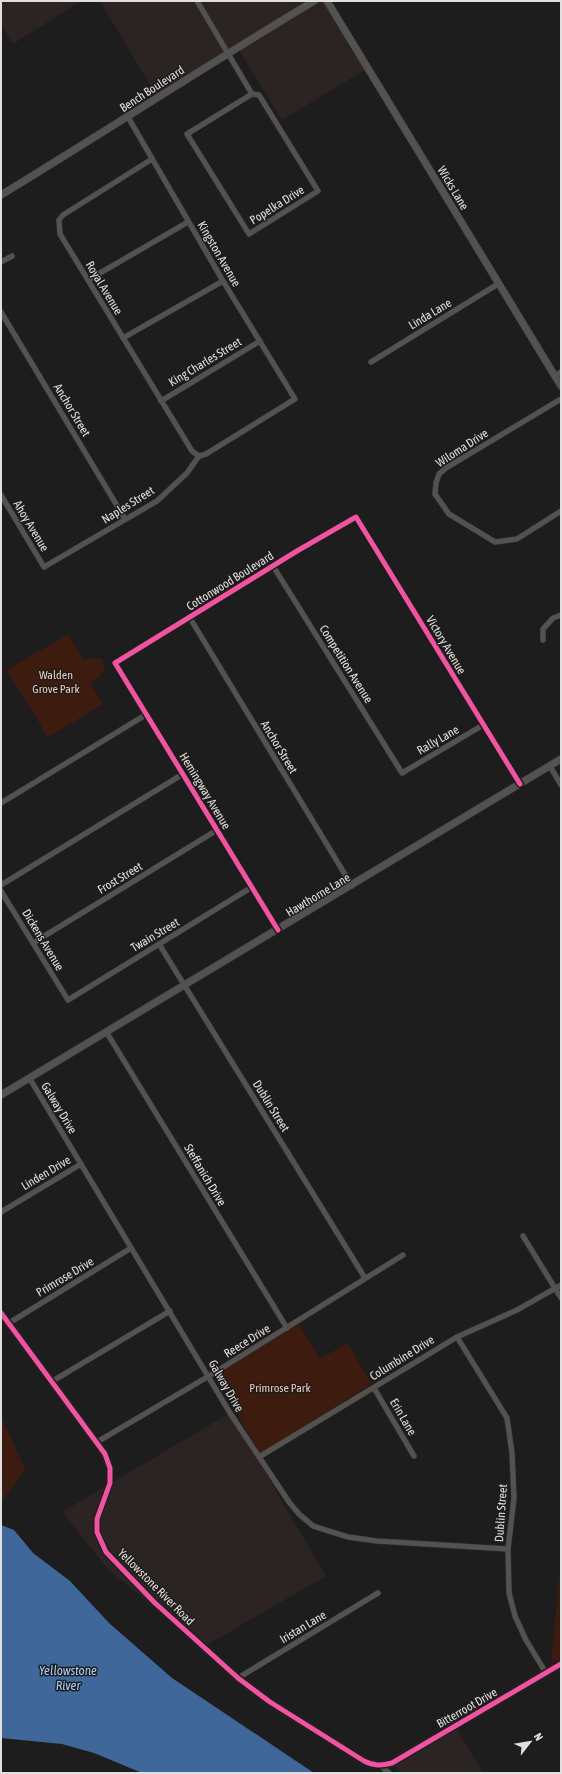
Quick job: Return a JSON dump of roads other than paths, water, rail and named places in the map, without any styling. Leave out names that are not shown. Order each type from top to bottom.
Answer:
[{"type":"street","name":"Popelka Drive","points":[[197,1],[252,94]]},
{"type":"street","name":"Bench Boulevard","points":[[1,195],[128,118],[228,52],[314,1]]},
{"type":"street","name":"Wicks Lane","points":[[327,1],[498,284],[558,374],[561,386]]},
{"type":"street","name":"Popelka Drive","points":[[252,94],[259,95],[318,191],[249,234],[187,134],[252,94]]},
{"type":"street","name":"Kingston Avenue","points":[[128,118],[188,222],[295,400]]},
{"type":"street","name":"Royal Avenue","points":[[152,159],[63,215],[59,220],[60,234],[192,451],[199,456]]},
{"type":"street","points":[[88,280],[188,222]]},
{"type":"street","points":[[1,262],[12,256]]},
{"type":"street","points":[[123,338],[223,281]]},
{"type":"street","name":"Linda Lane","points":[[371,362],[498,284]]},
{"type":"street","name":"Anchor Street","points":[[1,312],[125,519]]},
{"type":"street","name":"King Charles Street","points":[[161,401],[260,341]]},
{"type":"street","name":"Wiloma Drive","points":[[561,399],[446,468],[439,474],[436,483],[436,494],[449,514],[495,542],[517,539],[561,511]]},
{"type":"street","name":"Naples Street","points":[[44,567],[156,501],[187,473],[199,456],[206,454],[295,400]]},
{"type":"street","name":"Ahoy Avenue","points":[[1,495],[44,567]]},
{"type":"street","name":"Cottonwood Boulevard","points":[[115,663],[356,517]]},
{"type":"street","name":"Victory Avenue","points":[[356,517],[520,784]]},
{"type":"street","name":"Competition Avenue","points":[[273,566],[402,772]]},
{"type":"street","points":[[543,640],[543,629],[553,618],[561,615]]},
{"type":"street","name":"Anchor Street","points":[[190,618],[352,886]]},
{"type":"street","name":"Hemingway Avenue","points":[[115,663],[278,930]]},
{"type":"street","points":[[1,803],[147,714]]},
{"type":"street","name":"Rally Lane","points":[[402,772],[483,725]]},
{"type":"street","name":"Hawthorne Lane","points":[[1,1095],[30,1079],[185,984],[352,886],[561,759]]},
{"type":"street","points":[[550,766],[561,785]]},
{"type":"street","points":[[1,885],[183,774]]},
{"type":"street","name":"Frost Street","points":[[33,943],[217,830]]},
{"type":"street","name":"Twain Street","points":[[68,1000],[252,887]]},
{"type":"street","name":"Dickens Avenue","points":[[1,890],[68,1000]]},
{"type":"street","name":"Dublin Street","points":[[159,944],[365,1278]]},
{"type":"street","name":"Steffanich Drive","points":[[107,1032],[287,1328]]},
{"type":"street","name":"Galway Drive","points":[[30,1079],[230,1413],[258,1457],[299,1514],[313,1526],[348,1537],[377,1541],[508,1549]]},
{"type":"street","name":"Linden Drive","points":[[1,1212],[81,1164]]},
{"type":"street","points":[[523,1236],[561,1298]]},
{"type":"street","name":"Primrose Drive","points":[[9,1323],[131,1248]]},
{"type":"street","name":"Reece Drive","points":[[97,1442],[209,1376],[403,1255]]},
{"type":"street","name":"Columbine Drive","points":[[258,1457],[457,1337],[517,1310],[561,1285]]},
{"type":"street","points":[[51,1382],[170,1311]]},
{"type":"street","name":"Yellowstone River Road","points":[[1,1313],[105,1454],[110,1468],[110,1483],[97,1519],[97,1532],[106,1552],[155,1603],[238,1678],[270,1702],[364,1761],[372,1765],[381,1766]]},
{"type":"street","name":"Dublin Street","points":[[457,1337],[507,1418],[512,1453],[514,1498],[508,1549],[509,1593],[515,1616],[526,1640],[546,1673]]},
{"type":"street","name":"Erin Lane","points":[[374,1388],[414,1456]]},
{"type":"street","name":"Iristan Lane","points":[[238,1678],[378,1593]]},
{"type":"street","name":"Bitterroot Drive","points":[[381,1766],[398,1759],[561,1664]]},
{"type":"street","points":[[381,1766],[389,1773]]},
{"type":"water","name":"Yellowstone River","points":[[1,1525],[14,1530],[33,1553],[70,1581],[109,1623],[172,1678],[314,1773],[142,1773],[94,1753],[62,1744],[1,1738]]},
{"type":"park label","name":"Walden Grove Park","points":[[56,682]]},
{"type":"park label","name":"Primrose Park","points":[[280,1388]]}]
